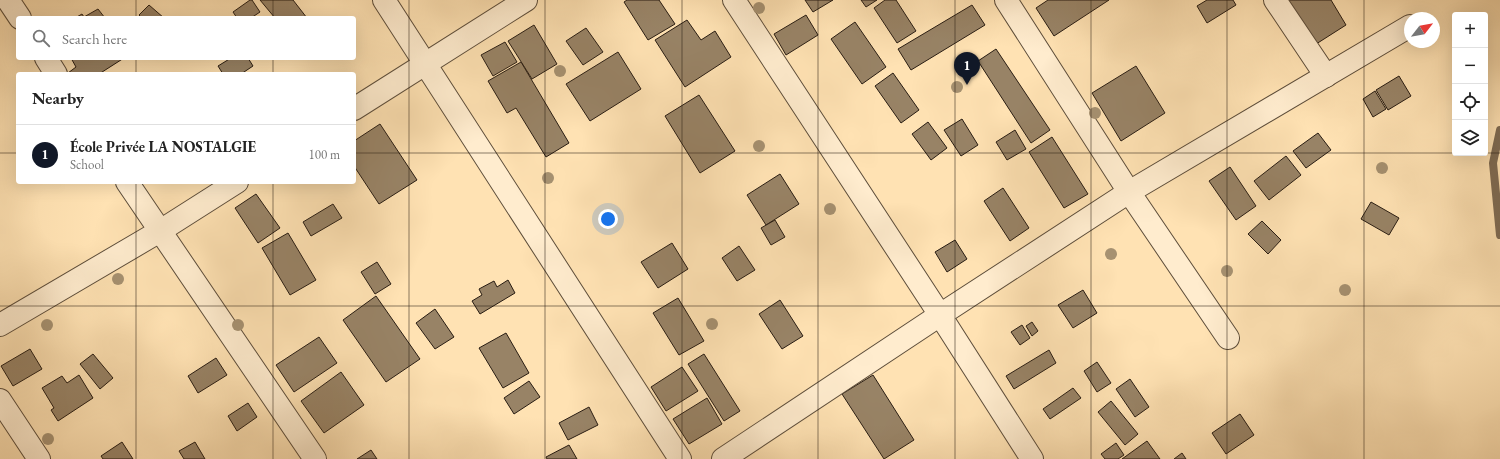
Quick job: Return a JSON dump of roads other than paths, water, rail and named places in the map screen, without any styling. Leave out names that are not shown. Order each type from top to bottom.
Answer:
[{"type":"street","points":[[8,0],[19,16]]},
{"type":"street","points":[[384,0],[680,459]]},
{"type":"street","points":[[356,108],[526,0]]},
{"type":"street","points":[[734,0],[940,315],[1032,459]]},
{"type":"street","points":[[1006,0],[1129,192],[1228,338]]},
{"type":"street","points":[[1275,0],[1326,76]]},
{"type":"street","points":[[724,459],[940,315],[1129,192],[1404,30]]},
{"type":"street","points":[[47,60],[55,72]]},
{"type":"street","points":[[128,184],[315,459]]},
{"type":"street","points":[[0,325],[160,231],[235,184]]},
{"type":"street","points":[[0,400],[38,459]]},
{"type":"waterway","points":[[1500,130],[1493,163],[1500,235]]},
{"type":"place","name":"École Privée LA NOSTALGIE","points":[[967,85]]}]
